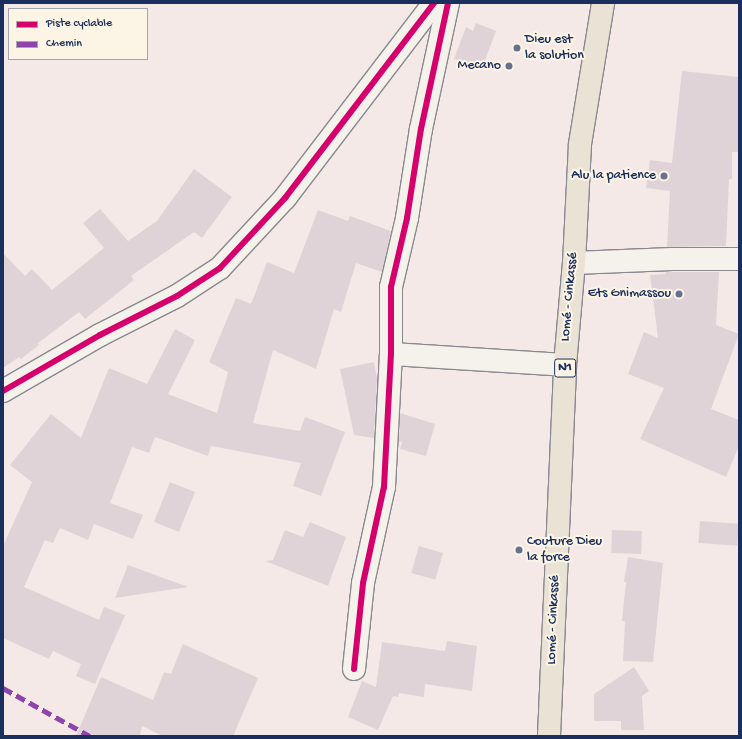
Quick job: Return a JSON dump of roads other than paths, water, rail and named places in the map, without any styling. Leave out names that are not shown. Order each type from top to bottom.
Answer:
[{"type":"highway","name":"Lomé - Cinkassé","points":[[550,736],[565,365],[574,263],[580,144],[603,3]]},
{"type":"street","points":[[3,392],[100,335],[178,296],[220,268],[285,198],[434,3]]},
{"type":"street","points":[[354,669],[363,583],[384,486],[391,354],[391,287],[407,218],[421,129],[448,3]]},
{"type":"street","points":[[574,263],[672,259],[739,259]]},
{"type":"street","points":[[391,354],[565,365]]},
{"type":"place","name":"Dieu est la solution","points":[[517,48]]},
{"type":"place","name":"Mecano","points":[[509,66]]},
{"type":"place","name":"Alu la patience","points":[[664,176]]},
{"type":"place","name":"Ets Gnimassou","points":[[679,294]]},
{"type":"place","name":"Couture Dieu la force","points":[[519,550]]}]
